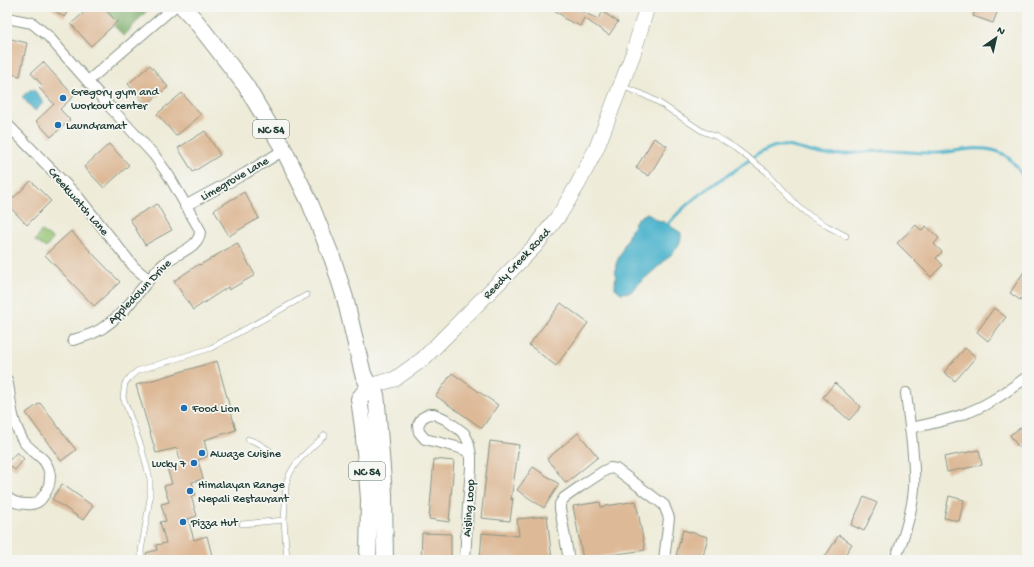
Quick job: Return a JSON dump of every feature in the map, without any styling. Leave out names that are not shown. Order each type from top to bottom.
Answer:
[{"type":"main road","name":"NC 54","points":[[183,7],[195,20],[246,86],[284,150],[310,203],[333,260],[363,374],[369,386],[376,395],[378,404],[384,494],[385,560]]},
{"type":"main road","name":"NC 54","points":[[368,560],[369,499],[359,399],[369,386]]},
{"type":"street","points":[[88,82],[174,7]]},
{"type":"street","name":"Reedy Creek Road","points":[[369,386],[395,379],[423,359],[536,245],[560,214],[578,184],[597,147],[633,54],[647,7]]},
{"type":"street","name":"Appledown Drive","points":[[7,18],[32,23],[48,36],[154,155],[169,176],[200,230],[199,238],[194,245],[173,256],[164,263],[116,318],[102,328],[73,340]]},
{"type":"street","name":"Creekwatch Lane","points":[[7,124],[79,198],[134,267],[148,280]]},
{"type":"street","name":"Limegrove Lane","points":[[185,206],[246,173],[284,150]]},
{"type":"street","points":[[910,428],[937,422],[969,412],[1008,391],[1027,377]]},
{"type":"street","points":[[7,380],[13,419],[24,442],[49,466],[50,480],[48,489],[42,498],[34,505],[22,504],[10,500],[7,497]]},
{"type":"street","points":[[895,560],[908,523],[914,489],[914,471],[906,393]]},
{"type":"street","name":"Aisling Loop","points":[[465,560],[471,455],[468,441],[464,433],[445,419],[434,414],[429,414],[422,418],[418,425],[419,432],[425,439],[457,447],[471,455]]},
{"type":"street","points":[[569,560],[560,504],[564,498],[575,490],[610,468],[616,469],[664,505],[669,518],[664,560]]},
{"type":"lane","points":[[620,86],[640,93],[658,102],[702,131],[735,148],[768,172],[810,216],[846,236]]},
{"type":"lane","points":[[142,560],[141,551],[150,498],[150,479],[141,446],[124,397],[125,383],[130,376],[137,371],[211,348],[307,295]]},
{"type":"lane","points":[[287,560],[284,520],[286,485],[290,474],[299,460],[325,435]]},
{"type":"lane","points":[[248,439],[269,450]]},
{"type":"lane","points":[[242,524],[284,520]]},
{"type":"green space","points":[[95,7],[150,7],[124,36]]},
{"type":"green space","points":[[41,231],[53,239],[46,248],[35,241]]},
{"type":"water","points":[[30,90],[34,90],[44,102],[35,111],[22,97]]},
{"type":"water","points":[[647,213],[654,219],[664,222],[681,233],[680,241],[672,254],[631,292],[621,293],[615,288],[616,264],[637,219]]},
{"type":"building","points":[[49,7],[71,7],[64,17]]},
{"type":"building","points":[[90,7],[103,7],[117,22],[91,46],[71,24]]},
{"type":"building","points":[[550,7],[572,7],[598,19],[603,12],[618,22],[609,35],[584,18],[580,26],[563,18],[564,17]]},
{"type":"building","points":[[976,7],[991,7],[998,10],[993,23],[973,16]]},
{"type":"building","points":[[7,38],[27,43],[20,76],[7,73]]},
{"type":"building","name":"Gregory gym and workout center","points":[[43,62],[74,96],[60,109],[70,120],[51,137],[36,121],[54,104],[39,88],[42,85],[31,73]]},
{"type":"building","points":[[150,65],[168,87],[146,105],[128,84]]},
{"type":"building","points":[[182,93],[201,115],[176,136],[157,114]]},
{"type":"building","points":[[205,131],[220,155],[193,172],[178,148]]},
{"type":"building","points":[[654,138],[667,146],[649,176],[636,168]]},
{"type":"building","points":[[109,144],[129,165],[104,188],[84,167]]},
{"type":"building","points":[[31,181],[51,201],[27,225],[7,204]]},
{"type":"building","points":[[244,192],[259,218],[229,236],[214,210]]},
{"type":"building","points":[[157,204],[172,230],[145,245],[130,219]]},
{"type":"building","points":[[916,225],[922,231],[926,226],[939,238],[934,244],[942,252],[936,258],[943,265],[931,277],[897,243]]},
{"type":"building","points":[[71,231],[120,282],[94,306],[45,255]]},
{"type":"building","points":[[237,243],[255,275],[229,290],[228,287],[193,310],[174,281],[199,264],[200,265]]},
{"type":"building","points":[[1027,267],[1027,291],[1020,300],[1010,293]]},
{"type":"building","points":[[561,303],[588,323],[556,366],[529,345]]},
{"type":"building","points":[[994,308],[1006,317],[988,341],[977,332]]},
{"type":"building","points":[[965,348],[976,357],[955,381],[944,372]]},
{"type":"building","points":[[217,361],[236,430],[204,440],[208,456],[198,460],[203,479],[192,482],[196,495],[191,496],[197,516],[188,519],[194,540],[207,536],[213,560],[148,560],[146,553],[157,550],[156,545],[166,543],[160,522],[166,521],[161,504],[169,502],[164,486],[172,484],[167,468],[181,464],[177,448],[156,453],[136,385]]},
{"type":"building","points":[[452,373],[498,405],[482,428],[436,396]]},
{"type":"building","points":[[835,383],[861,407],[849,420],[823,397]]},
{"type":"building","points":[[40,403],[76,450],[61,461],[26,413]]},
{"type":"building","points":[[1027,423],[1027,443],[1019,448],[1010,435]]},
{"type":"building","points":[[578,433],[598,457],[566,483],[547,459]]},
{"type":"building","points":[[490,441],[519,445],[511,500],[513,498],[510,521],[481,518]]},
{"type":"building","points":[[979,450],[982,465],[947,472],[944,457]]},
{"type":"building","points":[[17,452],[24,459],[15,470],[7,463]]},
{"type":"building","points":[[434,459],[454,461],[449,522],[429,519]]},
{"type":"building","points":[[533,467],[559,484],[544,508],[517,490]]},
{"type":"building","points":[[62,484],[93,506],[83,520],[52,499]]},
{"type":"building","points":[[949,496],[964,500],[959,521],[944,518]]},
{"type":"building","points":[[864,497],[877,503],[864,531],[851,525]]},
{"type":"building","points":[[636,501],[645,550],[583,559],[573,506],[600,502],[601,507]]},
{"type":"building","points":[[547,516],[552,560],[480,560],[482,533],[519,536],[517,519]]},
{"type":"building","points":[[683,530],[708,537],[702,560],[695,560],[676,555]]},
{"type":"building","points":[[422,533],[451,534],[451,560],[421,560]]},
{"type":"building","points":[[839,535],[852,544],[842,560],[823,560]]},
{"type":"waterway","points":[[665,228],[689,203],[708,189],[759,154],[773,147],[780,146],[794,147],[829,155],[888,151],[938,153],[972,149],[992,150],[1009,158],[1018,168],[1027,185]]},
{"type":"place","name":"Gregory gym and workout center","points":[[63,98]]},
{"type":"place","name":"Laundramat","points":[[58,125]]},
{"type":"place","name":"Food Lion","points":[[184,408]]},
{"type":"place","name":"Awaze Cuisine","points":[[202,453]]},
{"type":"place","name":"Lucky 7","points":[[194,463]]},
{"type":"place","name":"Himalayan Range Nepali Restaurant","points":[[190,491]]},
{"type":"place","name":"Pizza Hut","points":[[183,522]]}]
